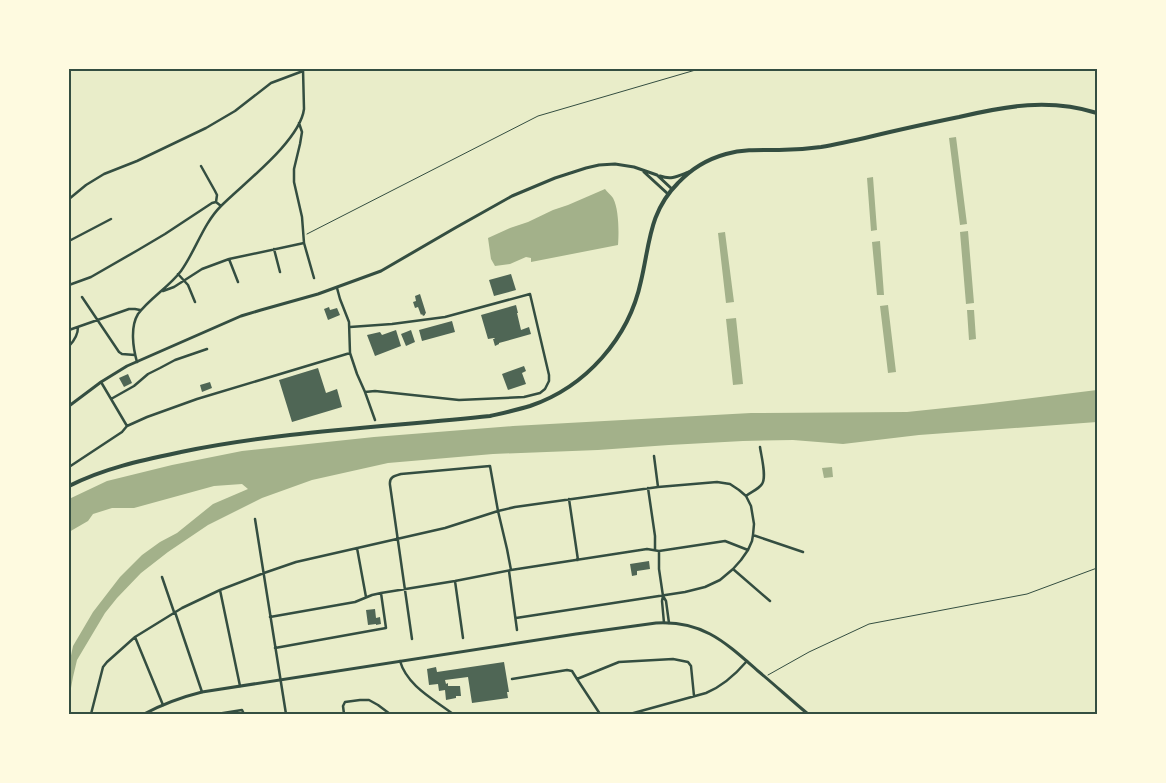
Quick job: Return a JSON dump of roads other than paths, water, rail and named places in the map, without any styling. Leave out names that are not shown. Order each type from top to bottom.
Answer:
[{"type":"main road","points":[[69,486],[91,476],[128,464],[206,447],[306,433],[490,416],[530,406],[552,396],[576,382],[609,350],[631,313],[640,288],[658,211],[672,188],[691,171],[718,157],[736,152],[756,150],[792,150],[822,147],[1007,106],[1039,105],[1068,107],[1097,113]]},
{"type":"street","points":[[69,199],[86,185],[104,174],[137,161],[206,128],[235,111],[271,84],[303,70],[304,109],[292,136],[259,172],[221,206],[208,223],[188,260],[178,274],[163,291],[140,310],[134,321],[134,343],[137,362]]},
{"type":"street","points":[[299,123],[302,132],[294,176],[302,217],[304,243],[314,278]]},
{"type":"street","points":[[69,406],[101,382],[137,362],[241,316],[338,288],[381,271],[512,196],[532,187],[599,165],[615,164],[634,167],[667,179],[675,178],[691,171]]},
{"type":"street","points":[[201,166],[217,195],[216,202]]},
{"type":"street","points":[[642,170],[668,194]]},
{"type":"street","points":[[657,175],[672,188]]},
{"type":"street","points":[[216,202],[221,206]]},
{"type":"street","points":[[69,284],[91,277],[216,202]]},
{"type":"street","points":[[69,241],[110,219]]},
{"type":"street","points":[[163,291],[174,287],[202,270],[229,259],[304,243]]},
{"type":"street","points":[[274,249],[280,272]]},
{"type":"street","points":[[229,259],[238,282]]},
{"type":"street","points":[[178,274],[184,280],[195,302]]},
{"type":"street","points":[[338,288],[349,322],[350,353],[375,420]]},
{"type":"street","points":[[350,328],[445,317],[530,294],[549,375],[547,386],[540,393],[524,397],[465,400],[375,391],[366,392]]},
{"type":"street","points":[[82,297],[119,352],[135,355]]},
{"type":"street","points":[[69,330],[129,309],[140,310]]},
{"type":"street","points":[[69,346],[76,339],[78,326]]},
{"type":"street","points":[[111,399],[134,386],[148,374],[175,360],[207,349]]},
{"type":"street","points":[[69,467],[122,432],[127,426],[146,417],[197,399],[350,353]]},
{"type":"street","points":[[101,382],[127,426]]},
{"type":"street","points":[[746,496],[764,482],[760,447]]},
{"type":"street","points":[[654,456],[658,487]]},
{"type":"street","points":[[412,640],[390,485],[390,479],[401,474],[490,466],[507,549],[517,630]]},
{"type":"street","points":[[91,714],[103,667],[135,637],[175,612],[220,590],[302,560],[445,528],[498,511],[648,488],[724,483],[735,487],[746,496],[752,512],[753,535],[748,550],[733,569],[720,580],[705,587],[685,592],[516,618]]},
{"type":"street","points":[[648,488],[655,549]]},
{"type":"street","points":[[569,500],[578,560]]},
{"type":"street","points":[[255,519],[286,714]]},
{"type":"street","points":[[753,535],[804,552]]},
{"type":"street","points":[[270,617],[355,602],[366,597],[405,588],[455,582],[510,570],[647,549],[659,551],[725,541],[748,550]]},
{"type":"street","points":[[357,548],[366,597]]},
{"type":"street","points":[[659,551],[658,568],[663,596],[664,623]]},
{"type":"street","points":[[733,569],[770,600]]},
{"type":"street","points":[[162,577],[202,692]]},
{"type":"street","points":[[455,582],[463,638]]},
{"type":"street","points":[[220,590],[240,686]]},
{"type":"street","points":[[275,648],[386,628],[381,593]]},
{"type":"street","points":[[663,596],[666,601],[669,623]]},
{"type":"street","points":[[144,714],[163,705],[202,692],[576,634],[669,623],[687,625],[719,639],[767,676],[808,714]]},
{"type":"street","points":[[135,637],[163,705]]},
{"type":"street","points":[[577,679],[618,662],[673,659],[688,662],[691,666],[694,696]]},
{"type":"street","points":[[400,661],[404,672],[411,681],[454,714]]},
{"type":"street","points":[[630,714],[714,689],[724,683],[748,661]]},
{"type":"street","points":[[512,679],[567,670],[572,671],[600,714]]},
{"type":"street","points":[[344,714],[344,702],[360,700],[373,702],[390,714]]},
{"type":"street","points":[[218,714],[242,710],[244,714]]}]
